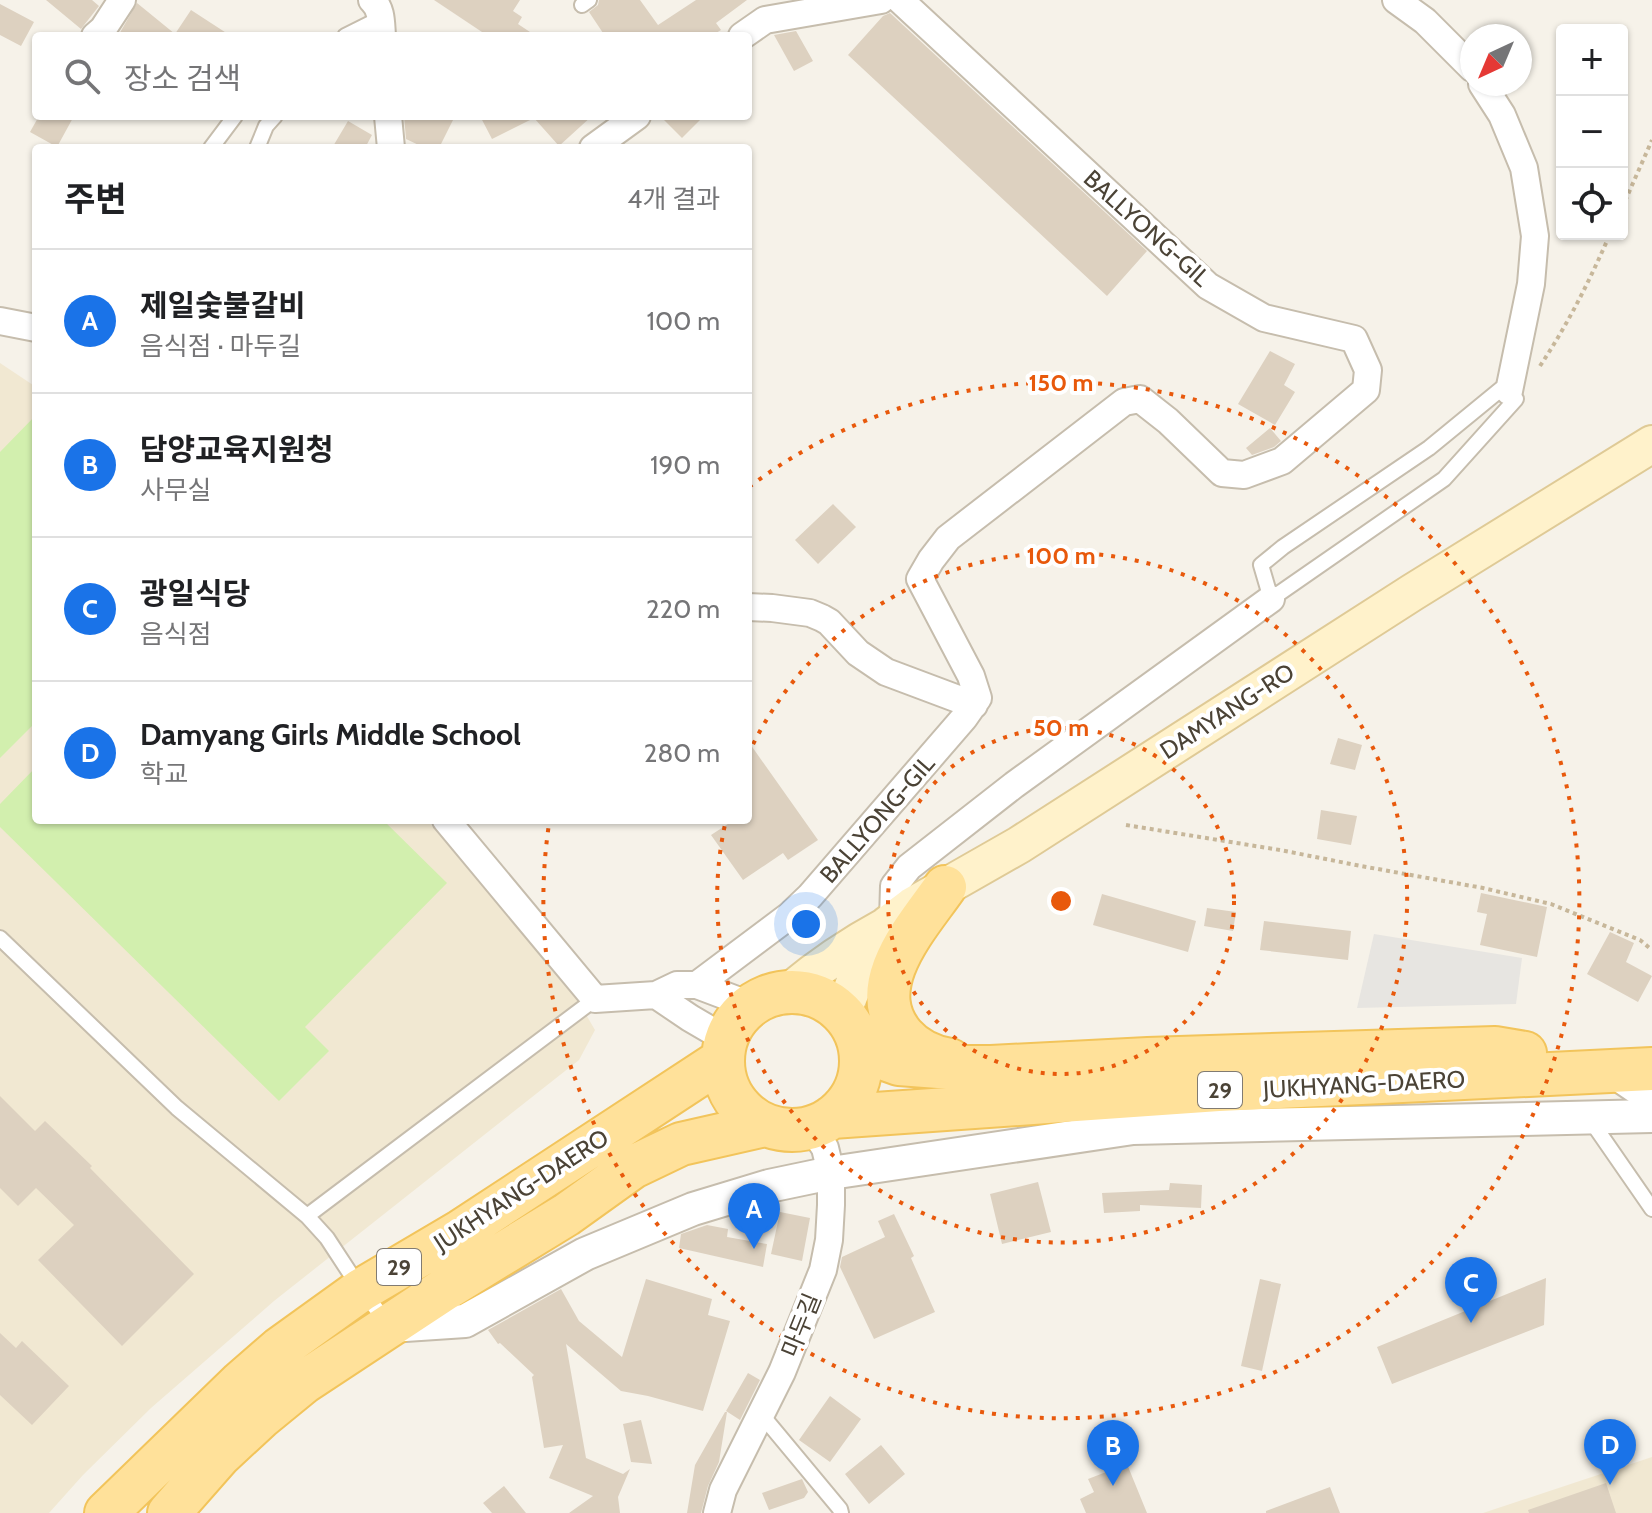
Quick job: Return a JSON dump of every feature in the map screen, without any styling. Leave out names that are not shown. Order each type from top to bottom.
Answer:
[{"type":"main road","name":"DAMYANG-RO","points":[[851,1032],[854,984],[890,922],[912,906],[1019,845],[1413,592],[1652,444]]},
{"type":"main road","points":[[945,887],[897,960],[889,979],[888,1004],[899,1030],[919,1049],[934,1058],[991,1067]]},
{"type":"main road","points":[[790,991],[844,948],[890,922]]},
{"type":"main road","points":[[790,991],[827,1001],[851,1032],[860,1075],[850,1099],[822,1122],[788,1130],[765,1125],[748,1114],[734,1099],[725,1080],[724,1049],[735,1020],[750,1005],[769,995],[790,991]]},
{"type":"main road","name":"JUKHYANG-DAERO","points":[[851,1032],[899,1064],[939,1067],[1495,1048],[1608,1071]]},
{"type":"main road","name":"JUKHYANG-DAERO","points":[[106,1513],[279,1349],[361,1290],[461,1231],[724,1049]]},
{"type":"main road","name":"JUKHYANG-DAERO","points":[[822,1122],[1218,1090],[1652,1069]]},
{"type":"main road","name":"JUKHYANG-DAERO","points":[[169,1513],[220,1455],[304,1382],[566,1215],[633,1167],[681,1144],[765,1125]]},
{"type":"street","points":[[100,32],[122,0]]},
{"type":"street","points":[[745,32],[759,10],[881,0]]},
{"type":"street","name":"BALLYONG-GIL","points":[[697,985],[789,916],[810,896],[978,698],[971,676],[920,579],[948,538],[1124,402],[1140,399],[1168,421],[1222,473],[1244,475],[1282,461],[1366,390],[1368,370],[1354,339],[1264,318],[1208,286],[900,0]]},
{"type":"street","points":[[1396,0],[1425,21],[1460,56]]},
{"type":"street","points":[[1490,96],[1502,115],[1524,168],[1535,236],[1531,284],[1513,395]]},
{"type":"street","points":[[388,120],[391,144]]},
{"type":"street","points":[[598,144],[632,120]]},
{"type":"street","points":[[0,321],[32,327]]},
{"type":"street","points":[[890,922],[894,886],[909,867],[1014,785],[1271,599]]},
{"type":"street","points":[[752,607],[810,613],[822,618],[858,653],[886,672],[974,705]]},
{"type":"street","points":[[449,824],[595,999],[656,995],[677,985],[697,985],[750,1005]]},
{"type":"street","points":[[656,995],[690,1018],[724,1049]]},
{"type":"street","points":[[1608,1071],[1652,1101]]},
{"type":"street","points":[[390,1326],[465,1321],[585,1254],[693,1209],[769,1186],[831,1173],[1133,1128],[1652,1116]]},
{"type":"street","name":"마두길","points":[[717,1513],[723,1490],[782,1372],[823,1270],[829,1240],[831,1173],[822,1122]]},
{"type":"lane","points":[[352,32],[378,18]]},
{"type":"lane","points":[[214,144],[232,120]]},
{"type":"lane","points":[[259,144],[271,120]]},
{"type":"lane","points":[[1501,389],[1513,395],[1444,479],[1271,599],[1261,565],[1429,448],[1501,389]]},
{"type":"lane","points":[[0,938],[177,1108],[307,1216],[327,1238],[361,1290],[390,1326]]},
{"type":"lane","points":[[307,1216],[595,999]]},
{"type":"lane","points":[[1589,1118],[1652,1209]]},
{"type":"lane","points":[[761,1414],[841,1513]]},
{"type":"path","points":[[1628,194],[1652,140]]},
{"type":"path","points":[[1513,395],[1556,342],[1590,280],[1607,240]]},
{"type":"path","points":[[1126,825],[1497,891],[1551,904],[1640,940],[1652,950]]},
{"type":"shaded area","points":[[0,363],[32,384],[32,824],[430,824],[574,994],[595,1030],[579,1060],[274,1301],[151,1408],[49,1513],[0,1513]]},
{"type":"shaded area","points":[[1374,934],[1522,958],[1516,1004],[1357,1008]]},
{"type":"shaded area","points":[[1652,1457],[1652,1513],[1483,1513]]},
{"type":"green space","points":[[32,419],[32,726],[0,758],[0,452]]},
{"type":"green space","points":[[32,771],[32,824],[387,824],[447,883],[305,1027],[329,1051],[279,1101],[0,827],[0,804]]},
{"type":"building","points":[[46,0],[92,0],[99,6],[81,29]]},
{"type":"building","points":[[434,0],[520,0],[513,11],[522,17],[518,24],[530,32],[482,32]]},
{"type":"building","points":[[599,0],[640,0],[658,25],[696,0],[747,0],[716,23],[721,30],[718,32],[602,32],[589,12],[598,5]]},
{"type":"building","points":[[137,3],[173,32],[120,32]]},
{"type":"building","points":[[0,4],[34,22],[21,46],[0,35]]},
{"type":"building","points":[[191,10],[225,32],[176,32]]},
{"type":"building","points":[[890,13],[1147,251],[1107,296],[848,55],[883,16]]},
{"type":"building","points":[[796,31],[813,61],[794,71],[774,35]]},
{"type":"building","points":[[37,120],[72,120],[59,144],[52,144],[30,132]]},
{"type":"building","points":[[404,120],[453,120],[441,144],[417,144],[406,139]]},
{"type":"building","points":[[482,120],[530,120],[492,139]]},
{"type":"building","points":[[536,120],[588,120],[561,144],[557,144]]},
{"type":"building","points":[[664,120],[700,120],[682,138]]},
{"type":"building","points":[[348,121],[372,135],[367,144],[334,144]]},
{"type":"building","points":[[1270,351],[1295,364],[1284,385],[1295,392],[1275,425],[1238,404]]},
{"type":"building","points":[[1270,428],[1281,441],[1252,455],[1246,448]]},
{"type":"building","points":[[833,504],[856,527],[818,564],[795,540]]},
{"type":"building","points":[[1338,738],[1362,745],[1355,770],[1330,764]]},
{"type":"building","points":[[752,747],[818,840],[788,860],[783,853],[743,880],[711,835],[728,824],[752,824]]},
{"type":"building","points":[[1321,810],[1357,816],[1351,845],[1317,839]]},
{"type":"building","points":[[1481,893],[1547,907],[1537,957],[1480,945],[1487,914],[1477,912]]},
{"type":"building","points":[[1102,894],[1196,921],[1188,952],[1093,925]]},
{"type":"building","points":[[1207,908],[1236,912],[1233,931],[1204,926]]},
{"type":"building","points":[[1264,921],[1351,931],[1348,960],[1260,950]]},
{"type":"building","points":[[1610,932],[1634,943],[1626,962],[1652,976],[1638,1002],[1587,974]]},
{"type":"building","points":[[0,1096],[35,1131],[45,1121],[194,1274],[122,1346],[38,1260],[74,1225],[36,1188],[18,1206],[0,1188]]},
{"type":"building","points":[[1038,1182],[1051,1232],[1002,1244],[990,1194]]},
{"type":"building","points":[[1170,1183],[1202,1185],[1201,1208],[1140,1205],[1140,1211],[1104,1213],[1102,1193],[1169,1190]]},
{"type":"building","points":[[780,1212],[810,1218],[802,1261],[771,1254]]},
{"type":"building","points":[[894,1214],[935,1312],[874,1339],[840,1267],[842,1257],[885,1237],[878,1221]]},
{"type":"building","points":[[707,1225],[728,1229],[727,1237],[767,1244],[763,1267],[679,1248],[681,1234]]},
{"type":"building","points":[[1546,1278],[1544,1325],[1392,1384],[1377,1347]]},
{"type":"building","points":[[646,1279],[712,1299],[708,1315],[730,1321],[703,1411],[621,1391],[566,1344],[586,1458],[623,1474],[630,1469],[618,1497],[620,1513],[569,1513],[593,1496],[549,1478],[563,1445],[544,1448],[534,1375],[498,1344],[488,1330],[561,1289],[579,1321],[622,1357]]},
{"type":"building","points":[[1260,1279],[1281,1284],[1262,1371],[1241,1366]]},
{"type":"building","points":[[0,1333],[16,1348],[22,1341],[69,1386],[32,1425],[0,1395]]},
{"type":"building","points":[[748,1373],[760,1380],[740,1420],[726,1411]]},
{"type":"building","points":[[830,1396],[861,1419],[830,1462],[799,1440]]},
{"type":"building","points":[[725,1412],[719,1462],[701,1513],[687,1513],[695,1465]]},
{"type":"building","points":[[641,1420],[652,1464],[631,1462],[623,1424]]},
{"type":"building","points":[[881,1445],[905,1474],[869,1504],[845,1474]]},
{"type":"building","points":[[1127,1464],[1147,1513],[1086,1513],[1080,1499],[1094,1492],[1088,1479]]},
{"type":"building","points":[[802,1479],[808,1492],[804,1498],[769,1510],[762,1493]]},
{"type":"building","points":[[1606,1483],[1616,1513],[1529,1513],[1528,1510]]},
{"type":"building","points":[[504,1486],[526,1513],[492,1513],[483,1503]]},
{"type":"building","points":[[1330,1487],[1340,1513],[1266,1513],[1266,1511]]},
{"type":"place","name":"제일숯불갈비","points":[[754,1249]]},
{"type":"place","name":"광일식당","points":[[1471,1323]]},
{"type":"place","name":"Damyang Girls Middle School","points":[[1610,1485]]},
{"type":"place","name":"담양교육지원청","points":[[1113,1486]]}]
